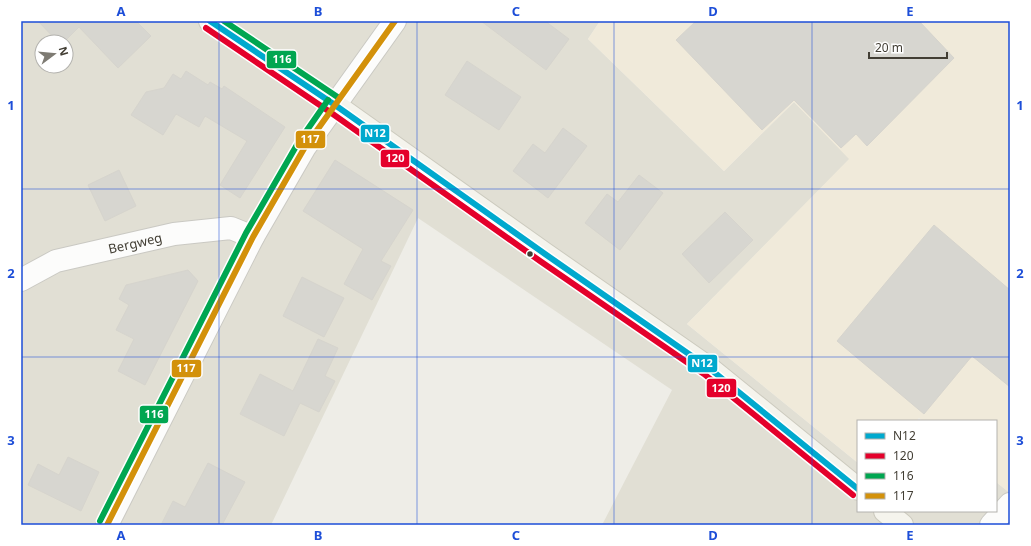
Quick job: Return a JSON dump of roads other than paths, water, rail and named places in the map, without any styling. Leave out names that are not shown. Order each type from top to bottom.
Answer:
[{"type":"main road","points":[[210,21],[335,104],[708,368],[857,488]]},
{"type":"main road","points":[[886,512],[902,525]]},
{"type":"street","points":[[107,525],[253,237],[305,147],[395,21]]},
{"type":"street","name":"Bergweg","points":[[21,280],[56,261],[174,234],[231,228],[253,237]]},
{"type":"street","points":[[991,525],[1010,504]]}]
